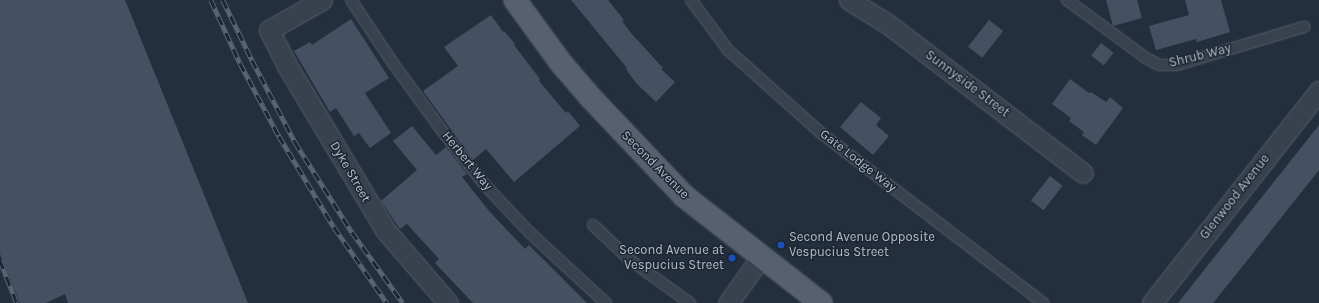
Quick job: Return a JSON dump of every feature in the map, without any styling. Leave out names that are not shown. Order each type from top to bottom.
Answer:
[{"type":"main road","name":"Second Avenue","points":[[515,0],[561,63],[632,143],[684,196],[821,303]]},
{"type":"street","name":"Dyke Street","points":[[322,0],[269,30],[286,64],[386,231],[448,303]]},
{"type":"street","name":"Sunnyside Street","points":[[849,0],[888,24],[1083,173]]},
{"type":"street","name":"Glenwood Avenue","points":[[1152,303],[1319,91]]},
{"type":"street","points":[[728,303],[761,257]]},
{"type":"lane","name":"Herbert Way","points":[[352,0],[393,63],[443,132],[484,184],[529,232],[606,303]]},
{"type":"lane","name":"Gate Lodge Way","points":[[691,0],[728,50],[821,133],[1043,303]]},
{"type":"lane","name":"Shrub Way","points":[[1067,0],[1146,58],[1159,65],[1177,64],[1304,27]]},
{"type":"lane","points":[[593,225],[630,260],[690,303]]},
{"type":"building","points":[[0,0],[125,0],[248,303],[68,303],[65,294],[46,303],[20,303],[0,254]]},
{"type":"building","points":[[571,0],[608,0],[624,20],[622,21],[631,33],[663,68],[661,69],[675,82],[656,102],[636,83],[626,69],[627,68]]},
{"type":"building","points":[[1106,0],[1137,0],[1142,18],[1113,26]]},
{"type":"building","points":[[1185,0],[1221,0],[1230,32],[1197,42],[1196,39],[1156,50],[1149,26],[1189,15]]},
{"type":"building","points":[[491,15],[503,32],[504,31],[515,44],[514,45],[540,79],[539,81],[566,113],[568,111],[580,126],[514,182],[486,149],[473,160],[423,91],[458,66],[444,47]]},
{"type":"building","points":[[351,19],[389,78],[365,93],[391,133],[370,148],[359,133],[354,136],[336,108],[330,112],[294,51],[310,42],[312,45]]},
{"type":"building","points":[[989,20],[1003,31],[982,58],[968,47]]},
{"type":"building","points":[[1101,43],[1114,53],[1104,65],[1091,56]]},
{"type":"building","points":[[1070,79],[1089,93],[1091,92],[1106,102],[1110,97],[1123,108],[1096,145],[1082,135],[1084,132],[1069,121],[1071,118],[1052,104]]},
{"type":"building","points":[[861,102],[881,118],[876,125],[889,136],[873,155],[840,127]]},
{"type":"building","points":[[1319,125],[1319,170],[1213,303],[1178,303]]},
{"type":"building","points":[[412,126],[436,155],[446,147],[467,174],[462,177],[489,211],[525,249],[529,245],[587,303],[473,303],[435,263],[439,259],[407,224],[400,229],[381,201],[417,170],[393,141]]},
{"type":"building","points":[[1050,176],[1063,186],[1044,210],[1031,200]]},
{"type":"railway","points":[[211,0],[240,63],[279,136],[334,227],[387,303]]},
{"type":"railway","points":[[223,0],[252,60],[295,142],[352,232],[403,303]]},
{"type":"railway","points":[[0,260],[17,303]]},
{"type":"place","name":"Second Avenue Opposite Vespucius Street","points":[[781,245]]},
{"type":"place","name":"Second Avenue at Vespucius Street","points":[[732,258]]}]
